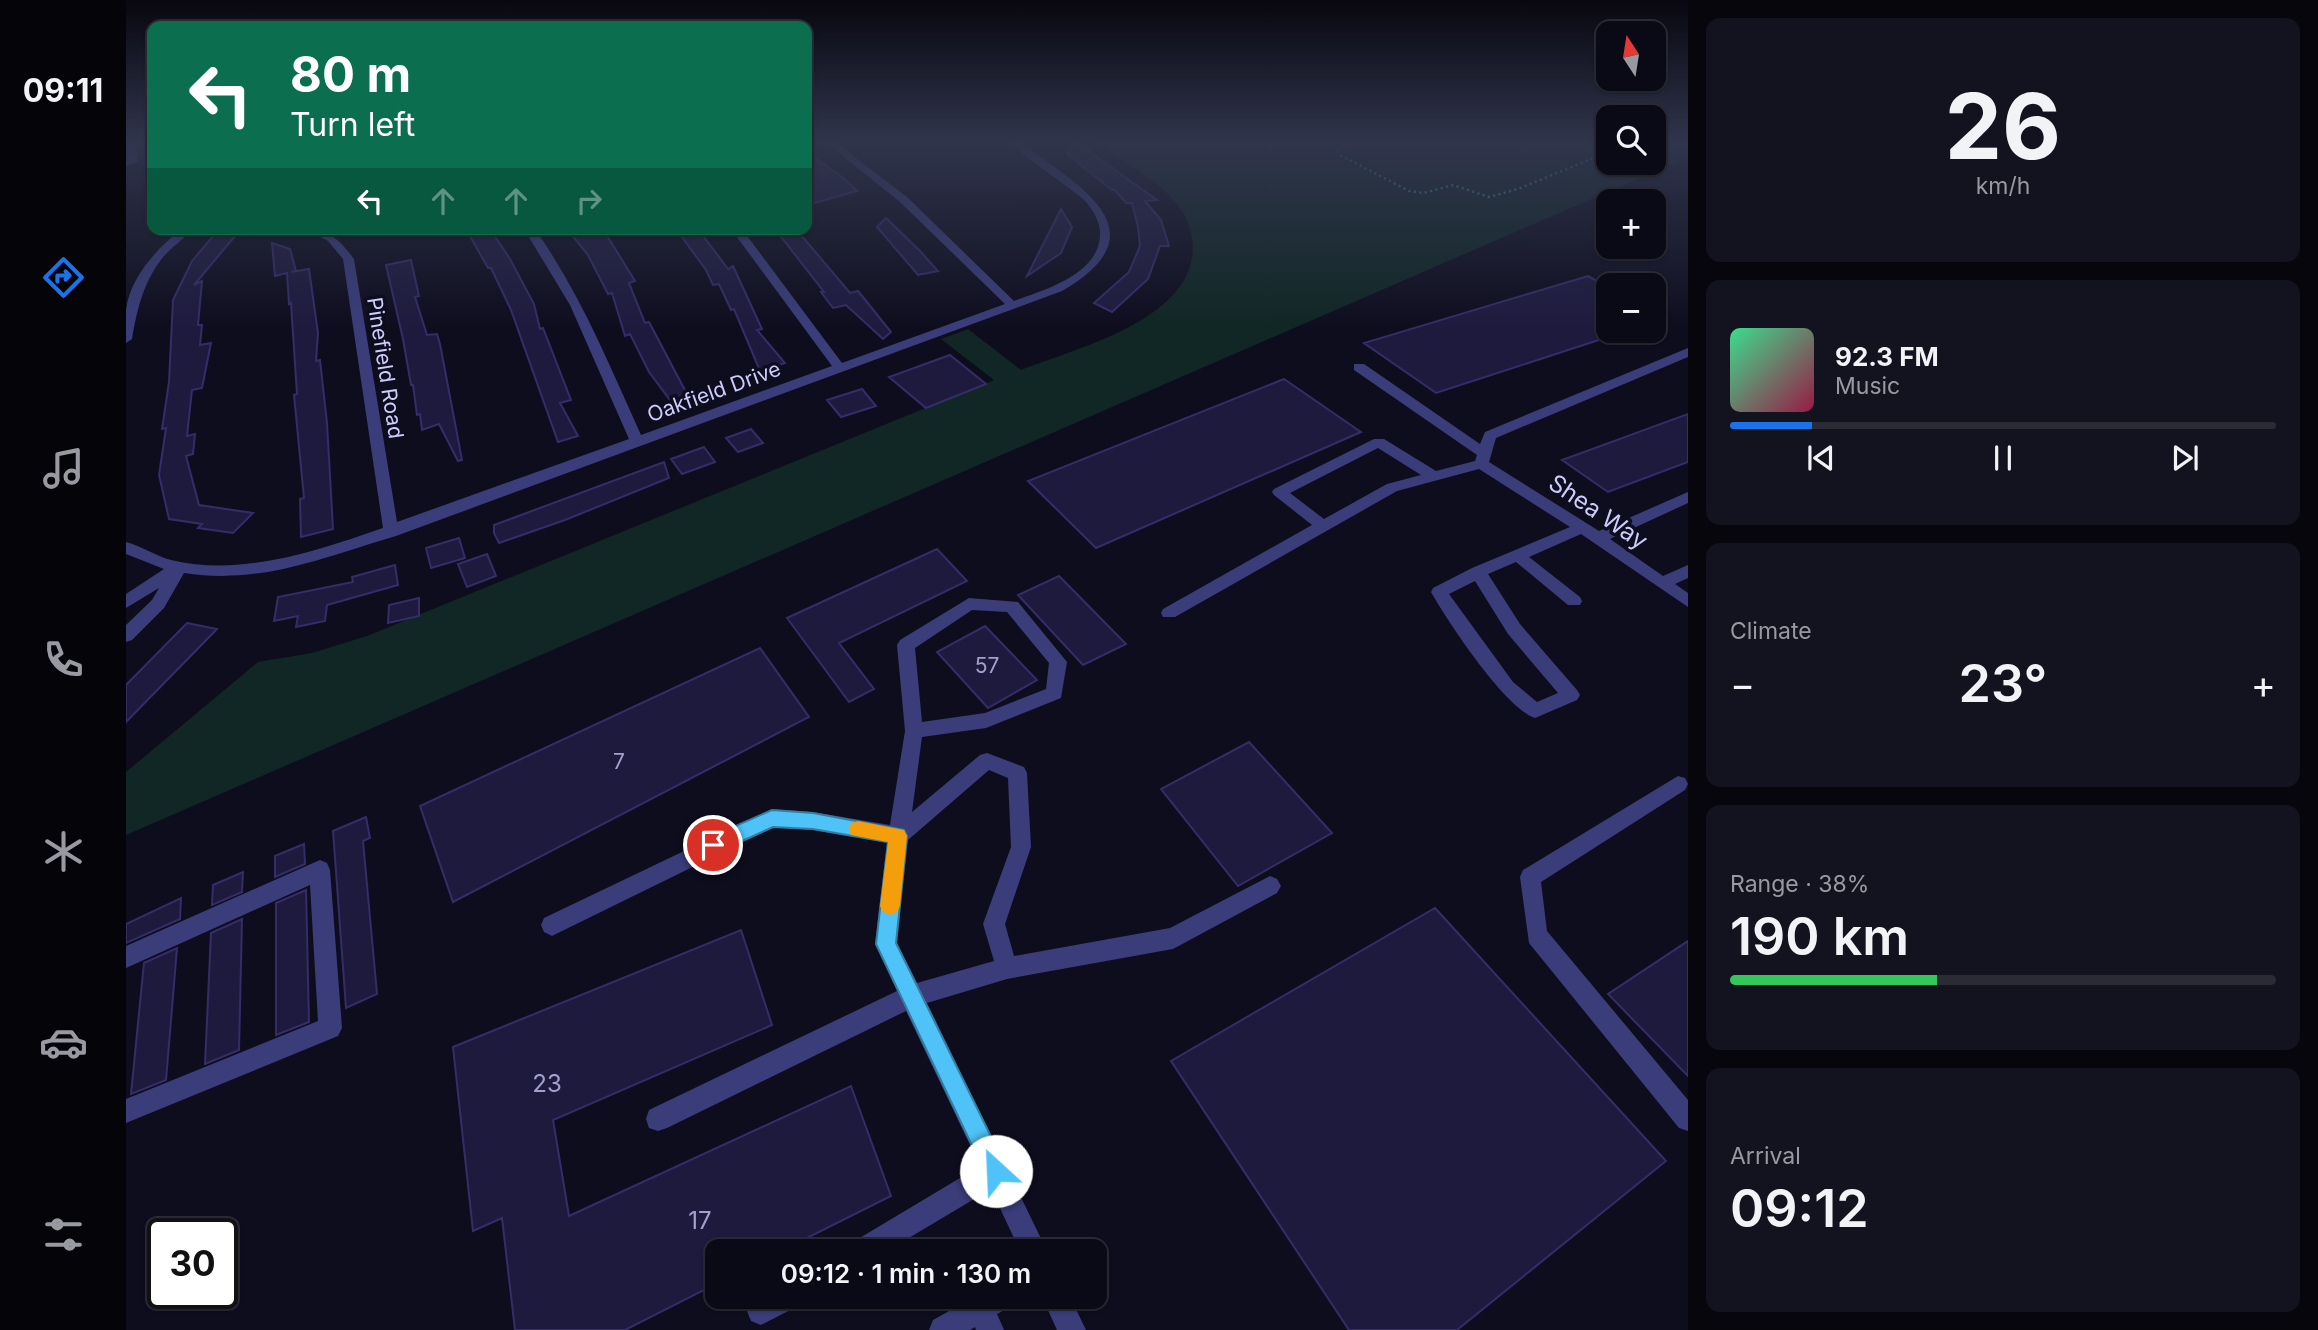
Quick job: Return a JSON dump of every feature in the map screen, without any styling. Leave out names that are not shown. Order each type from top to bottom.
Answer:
[{"type":"street","points":[[908,204],[1013,306]]},
{"type":"street","name":"Oakfield Drive","points":[[126,547],[159,563],[219,569],[271,566],[323,555],[391,532],[1058,289],[1084,273],[1100,253],[1106,234],[1101,215],[1093,204]]},
{"type":"street","points":[[126,340],[134,294],[145,273],[162,252],[181,235]]},
{"type":"street","name":"Pinefield Road","points":[[323,235],[332,239],[348,258],[391,532]]},
{"type":"street","points":[[533,235],[563,281],[637,442]]},
{"type":"street","points":[[740,235],[840,368]]},
{"type":"street","points":[[1169,613],[1392,486],[1434,476],[1483,458],[1490,435],[1688,352]]},
{"type":"street","name":"Shea Way","points":[[1359,367],[1483,458],[1688,601]]},
{"type":"street","points":[[1323,526],[1279,492],[1379,442],[1434,476]]},
{"type":"street","points":[[1598,538],[1688,496]]},
{"type":"street","points":[[1478,572],[1514,629],[1570,695],[1535,711],[1507,687],[1438,592],[1478,572],[1582,528]]},
{"type":"street","points":[[1518,556],[1574,601]]},
{"type":"street","points":[[126,602],[179,567]]},
{"type":"street","points":[[126,635],[158,604],[179,567]]},
{"type":"street","points":[[1663,583],[1688,571]]},
{"type":"street","points":[[914,731],[986,720],[1055,693],[1058,662],[1012,606],[969,604],[906,645],[914,731],[898,836],[886,944],[1028,1239]]},
{"type":"street","points":[[898,836],[987,761],[1017,773],[1021,847],[994,924],[1007,968]]},
{"type":"street","points":[[1678,784],[1530,877],[1537,935],[1688,1119]]},
{"type":"street","points":[[552,925],[772,818],[813,821],[898,836]]},
{"type":"street","points":[[126,957],[320,870],[330,1028],[126,1111]]},
{"type":"street","points":[[658,1119],[912,996],[1007,968],[1173,938],[1270,886]]},
{"type":"street","points":[[882,1239],[996,1171]]},
{"type":"street","points":[[761,1311],[765,1309]]},
{"type":"street","points":[[1062,1309],[1072,1330]]},
{"type":"street","points":[[943,1330],[990,1312]]},
{"type":"green space","points":[[1177,204],[1580,204],[126,835],[126,772],[258,662],[312,653],[367,636],[994,380],[941,339],[968,329],[1021,370],[1122,330],[1168,300],[1184,281],[1192,258],[1193,243],[1188,222]]},
{"type":"building","points":[[1132,204],[1148,204],[1161,220],[1169,246],[1160,246],[1148,279],[1112,312],[1094,303],[1129,272],[1140,246]]},
{"type":"building","points":[[1061,209],[1072,227],[1061,253],[1027,276]]},
{"type":"building","points":[[886,218],[938,271],[918,275],[877,227]]},
{"type":"building","points":[[214,235],[235,236],[194,285],[202,281],[198,325],[202,325],[200,345],[211,343],[202,388],[192,390],[187,436],[195,434],[193,454],[186,456],[199,505],[253,513],[233,533],[198,528],[202,524],[169,519],[159,475],[166,428],[162,429],[169,382],[173,300],[192,261]]},
{"type":"building","points":[[469,235],[494,235],[510,259],[534,304],[540,329],[543,328],[571,400],[560,403],[578,436],[558,442],[511,310],[491,268],[488,268]]},
{"type":"building","points":[[572,235],[607,235],[635,281],[629,283],[645,323],[649,322],[687,394],[670,400],[649,372],[630,334],[625,336],[612,293],[608,294],[588,255]]},
{"type":"building","points":[[680,235],[702,235],[728,269],[733,266],[762,329],[757,330],[785,363],[760,371],[734,309],[731,310],[719,284],[713,285],[706,270]]},
{"type":"building","points":[[780,235],[801,235],[850,293],[858,291],[891,332],[883,339],[846,305],[833,308],[821,292],[824,292]]},
{"type":"building","points":[[272,243],[290,249],[296,271],[291,272],[309,269],[318,333],[316,361],[320,360],[327,423],[333,529],[301,537],[300,499],[304,498],[294,395],[297,394],[291,303],[289,304],[287,273],[275,276]]},
{"type":"building","points":[[411,260],[419,296],[415,297],[427,335],[437,334],[440,344],[462,460],[458,461],[439,424],[422,430],[420,414],[417,415],[413,385],[386,265]]},
{"type":"building","points":[[1588,276],[1596,280],[1596,341],[1436,393],[1364,343]]},
{"type":"building","points":[[950,355],[986,384],[926,408],[889,377]]},
{"type":"building","points":[[1284,379],[1361,432],[1096,548],[1028,481]]},
{"type":"building","points":[[862,389],[876,406],[841,417],[827,400]]},
{"type":"building","points":[[1688,414],[1688,462],[1608,492],[1562,460]]},
{"type":"building","points":[[751,429],[763,443],[738,452],[726,438]]},
{"type":"building","points":[[704,447],[715,462],[682,474],[671,459]]},
{"type":"building","points":[[664,462],[669,478],[499,543],[494,533],[494,525]]},
{"type":"building","points":[[459,538],[465,558],[431,568],[426,548]]},
{"type":"building","points":[[937,549],[967,581],[839,643],[874,689],[849,702],[787,618]]},
{"type":"building","points":[[487,554],[496,576],[467,587],[458,564]]},
{"type":"building","points":[[395,565],[398,585],[327,605],[325,621],[296,627],[298,616],[274,621],[278,597],[353,582],[352,577]]},
{"type":"building","points":[[1059,576],[1126,644],[1083,665],[1018,595]]},
{"type":"building","points":[[419,598],[419,616],[388,623],[389,605]]},
{"type":"building","points":[[187,623],[217,629],[126,722],[126,685]]},
{"type":"building","points":[[985,626],[1037,680],[988,708],[937,652]]},
{"type":"building","points":[[760,648],[809,717],[453,902],[420,806]]},
{"type":"building","points":[[1249,742],[1332,833],[1238,886],[1161,789]]},
{"type":"building","points":[[366,817],[370,838],[363,841],[377,994],[346,1008],[333,831]]},
{"type":"building","points":[[304,844],[305,864],[275,877],[275,856]]},
{"type":"building","points":[[243,872],[242,892],[212,905],[213,885]]},
{"type":"building","points":[[306,890],[309,1022],[276,1035],[276,903]]},
{"type":"building","points":[[181,898],[180,919],[126,943],[126,924]]},
{"type":"building","points":[[1435,908],[1666,1161],[1457,1330],[1349,1330],[1171,1061]]},
{"type":"building","points":[[242,919],[239,1050],[205,1064],[211,933]]},
{"type":"building","points":[[741,930],[772,1025],[553,1120],[569,1216],[851,1086],[891,1196],[805,1239],[705,1239],[705,1290],[625,1330],[515,1330],[502,1218],[473,1231],[453,1047]]},
{"type":"building","points":[[1688,941],[1688,1076],[1608,994]]},
{"type":"building","points":[[177,948],[166,1080],[131,1094],[144,963]]},
{"type":"slow traffic","points":[[858,829],[898,836],[890,906]]},
{"type":"route","points":[[713,845],[772,818],[813,821],[898,836],[886,944],[996,1171]]}]
